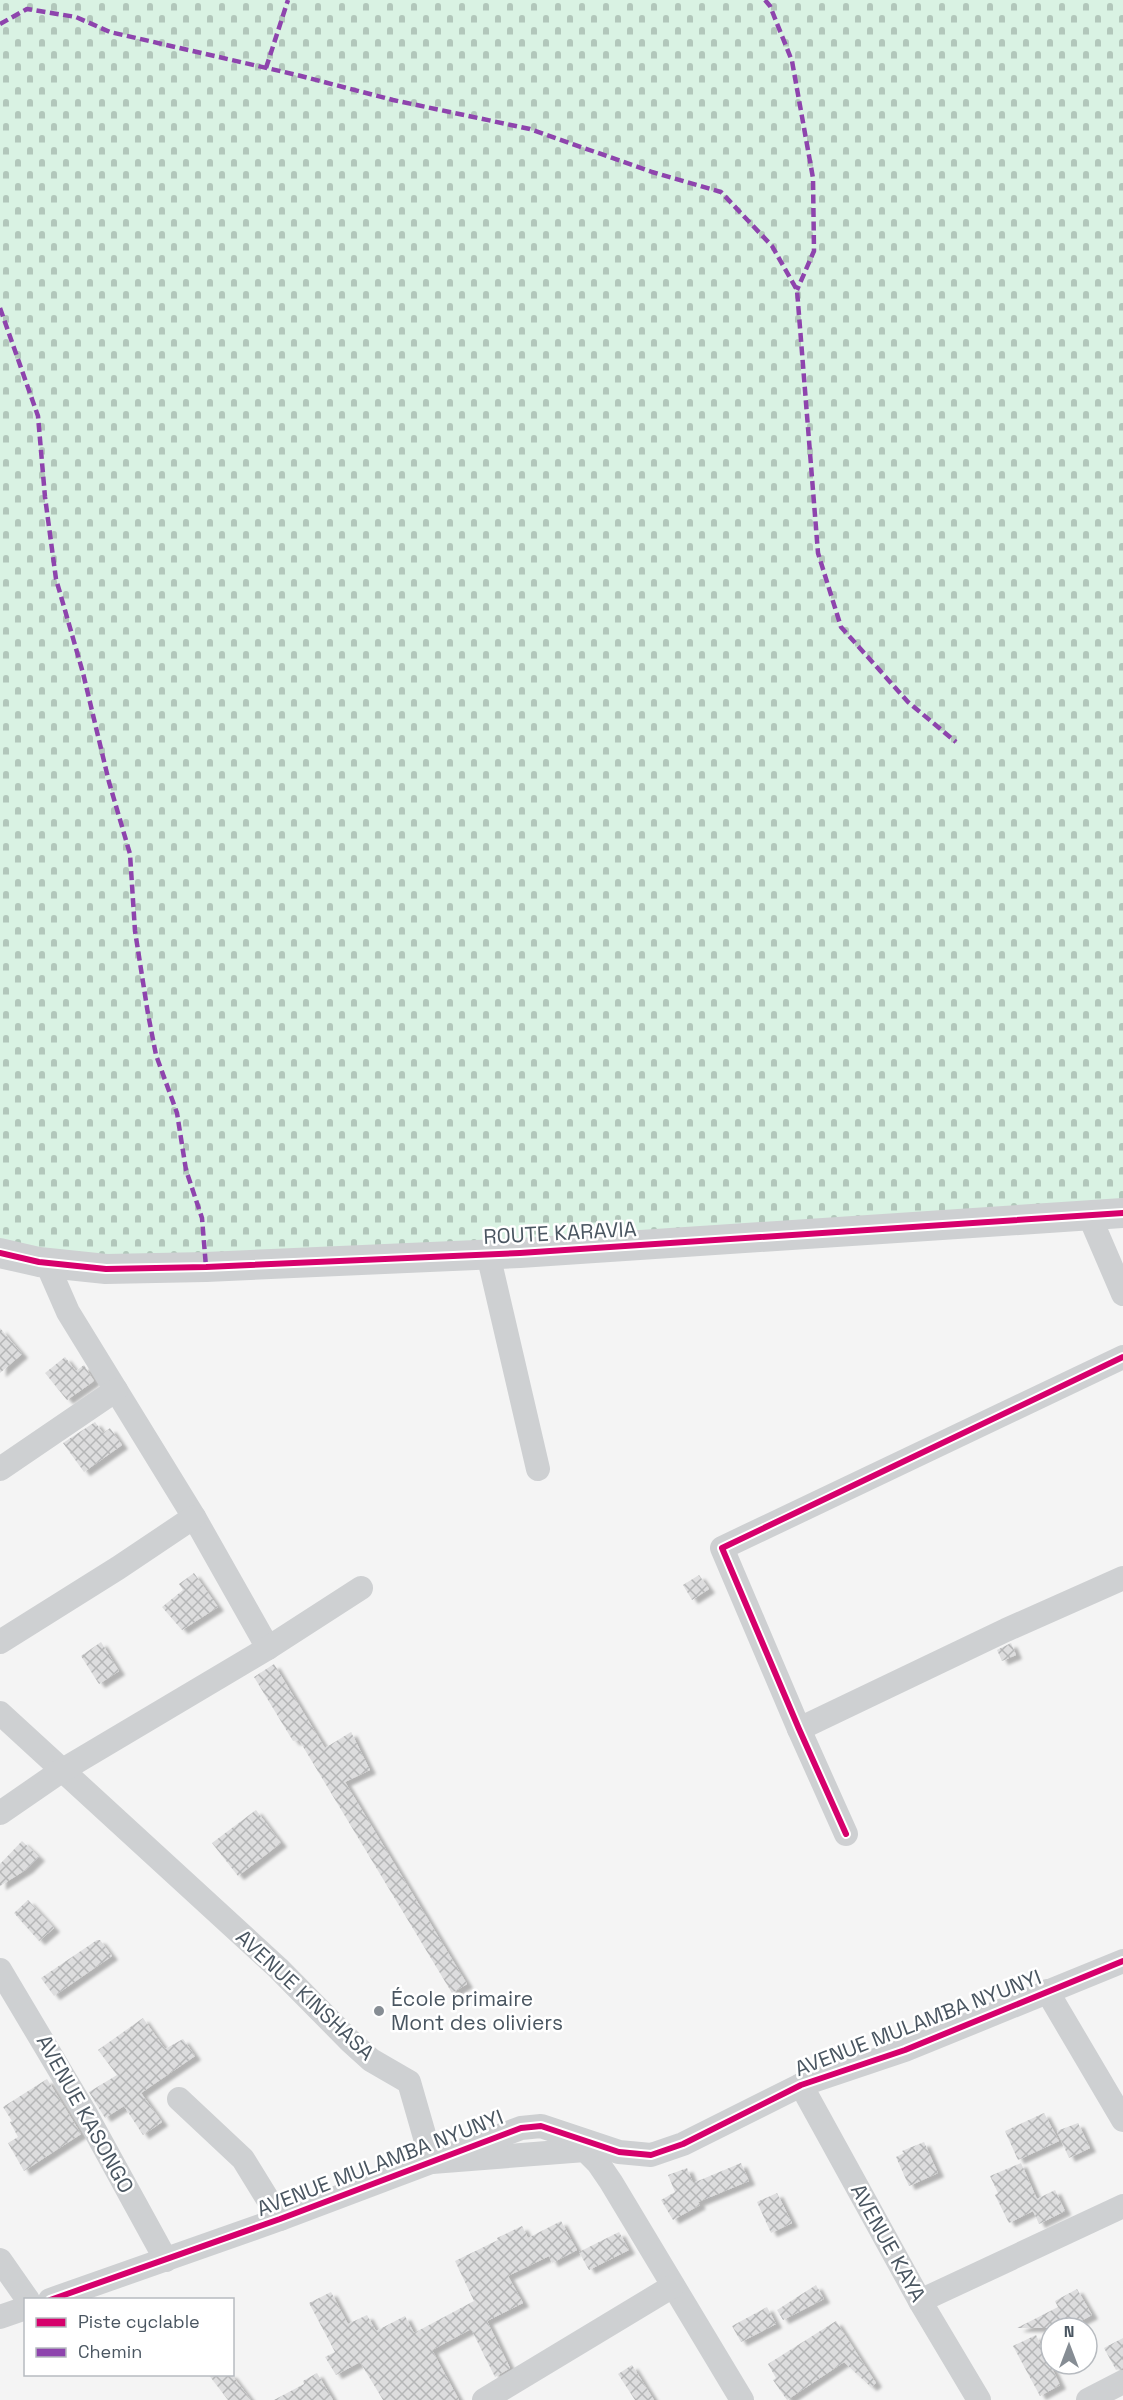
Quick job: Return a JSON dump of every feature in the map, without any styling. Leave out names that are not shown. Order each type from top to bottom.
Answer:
[{"type":"street","name":"ROUTE KARAVIA","points":[[0,1253],[47,1263],[106,1269],[206,1267],[488,1254],[1123,1213]]},
{"type":"street","points":[[1089,1215],[1123,1294]]},
{"type":"street","points":[[488,1254],[538,1469]]},
{"type":"street","points":[[47,1263],[68,1312],[194,1516],[268,1648]]},
{"type":"street","points":[[846,1834],[722,1548],[1123,1357]]},
{"type":"street","points":[[0,1469],[116,1390]]},
{"type":"street","points":[[0,1642],[109,1574],[194,1516]]},
{"type":"street","points":[[799,1729],[1006,1630],[1123,1578]]},
{"type":"street","points":[[0,1813],[61,1771],[268,1648],[361,1588]]},
{"type":"street","name":"AVENUE KINSHASA","points":[[0,1713],[278,1968],[350,2041],[372,2060],[409,2082],[432,2162]]},
{"type":"street","name":"AVENUE MULAMBA NYUNYI","points":[[56,2298],[280,2219],[521,2128],[541,2126],[619,2152],[651,2155],[683,2144],[801,2085],[905,2050],[1123,1961]]},
{"type":"street","name":"AVENUE KASONGO","points":[[0,1970],[82,2107],[166,2260]]},
{"type":"street","points":[[1047,1991],[1123,2120]]},
{"type":"street","name":"AVENUE KAYA","points":[[801,2085],[920,2301],[979,2400]]},
{"type":"street","points":[[179,2099],[243,2159],[280,2219]]},
{"type":"street","points":[[432,2162],[585,2150],[598,2163],[611,2182],[742,2400]]},
{"type":"street","points":[[920,2301],[1123,2206]]},
{"type":"street","points":[[0,2260],[27,2298]]},
{"type":"street","points":[[484,2400],[673,2286]]},
{"type":"street","points":[[0,2317],[24,2309]]},
{"type":"street","points":[[1088,2400],[1123,2382]]},
{"type":"green space","points":[[0,0],[1123,0],[1123,1206],[586,1240],[78,1257],[0,1240]]},
{"type":"building","points":[[0,1328],[22,1354],[0,1373]]},
{"type":"building","points":[[65,1357],[76,1371],[84,1365],[94,1381],[67,1400],[45,1373]]},
{"type":"building","points":[[95,1422],[103,1433],[110,1428],[122,1445],[84,1472],[63,1443]]},
{"type":"building","points":[[194,1573],[218,1607],[182,1630],[162,1607],[183,1590],[179,1584]]},
{"type":"building","points":[[699,1575],[709,1589],[692,1600],[683,1585]]},
{"type":"building","points":[[101,1642],[119,1671],[99,1684],[81,1656]]},
{"type":"building","points":[[1011,1643],[1016,1655],[1002,1661],[997,1650]]},
{"type":"building","points":[[274,1664],[325,1748],[351,1732],[370,1770],[345,1782],[467,1984],[452,1993],[299,1740],[293,1741],[254,1677]]},
{"type":"building","points":[[256,1810],[281,1843],[238,1876],[212,1843]]},
{"type":"building","points":[[22,1841],[39,1857],[27,1869],[0,1886],[0,1864]]},
{"type":"building","points":[[28,1900],[54,1928],[39,1941],[14,1913]]},
{"type":"building","points":[[100,1940],[112,1956],[54,1996],[41,1978]]},
{"type":"building","points":[[143,2018],[165,2049],[183,2039],[195,2056],[141,2093],[162,2122],[143,2135],[124,2106],[105,2118],[89,2092],[117,2075],[98,2050]]},
{"type":"building","points":[[47,2079],[81,2134],[24,2171],[8,2143],[18,2137],[3,2107]]},
{"type":"building","points":[[1044,2113],[1059,2141],[1018,2160],[1005,2131]]},
{"type":"building","points":[[1078,2123],[1090,2148],[1069,2158],[1057,2131]]},
{"type":"building","points":[[924,2142],[938,2173],[909,2186],[896,2157],[904,2153],[902,2151]]},
{"type":"building","points":[[741,2163],[749,2181],[698,2202],[700,2205],[673,2220],[661,2200],[675,2192],[668,2175],[687,2168],[693,2183]]},
{"type":"building","points":[[1021,2163],[1037,2199],[1055,2190],[1065,2211],[1039,2224],[1033,2211],[1009,2223],[995,2195],[998,2193],[990,2176]]},
{"type":"building","points":[[777,2193],[792,2223],[771,2233],[757,2202]]},
{"type":"building","points":[[561,2221],[577,2250],[552,2263],[549,2256],[508,2276],[523,2303],[487,2321],[510,2368],[495,2377],[471,2329],[432,2350],[459,2400],[383,2400],[360,2362],[336,2375],[325,2357],[335,2352],[309,2303],[331,2292],[348,2324],[367,2315],[376,2331],[405,2316],[414,2333],[474,2301],[455,2261],[522,2226],[528,2238]]},
{"type":"building","points":[[619,2232],[629,2250],[589,2270],[579,2252]]},
{"type":"building","points":[[816,2285],[824,2299],[783,2320],[777,2310]]},
{"type":"building","points":[[1077,2289],[1092,2315],[1040,2316],[1058,2307],[1055,2301]]},
{"type":"building","points":[[767,2307],[776,2324],[741,2342],[732,2326]]},
{"type":"building","points":[[1039,2317],[1039,2328],[1017,2328]]},
{"type":"building","points":[[836,2321],[876,2383],[871,2387],[844,2362],[787,2400],[773,2380],[776,2378],[768,2364]]},
{"type":"building","points":[[1036,2335],[1039,2341],[1039,2376],[1056,2376],[1060,2385],[1040,2396],[1013,2346]]},
{"type":"building","points":[[1123,2338],[1123,2368],[1116,2370],[1104,2348]]},
{"type":"building","points":[[632,2365],[654,2400],[635,2400],[618,2374]]},
{"type":"building","points":[[317,2373],[333,2400],[274,2400],[304,2384],[303,2381]]},
{"type":"building","points":[[210,2376],[233,2376],[251,2400],[228,2400]]},
{"type":"marked path","points":[[266,68],[288,0]]},
{"type":"marked path","points":[[765,0],[770,6],[792,61],[813,178],[814,251],[797,290]]},
{"type":"marked path","points":[[0,24],[27,9],[76,17],[110,32],[297,75],[393,100],[530,129],[652,172],[721,192],[772,246],[797,290],[818,553],[841,627],[908,702],[956,742]]},
{"type":"marked path","points":[[0,308],[38,416],[45,497],[56,579],[130,854],[135,931],[148,1014],[156,1055],[177,1113],[186,1170],[202,1218],[206,1267]]},
{"type":"cycle path","points":[[0,1253],[39,1262],[106,1269],[206,1267],[520,1253],[1123,1213]]},
{"type":"cycle path","points":[[846,1834],[722,1548],[1123,1357]]},
{"type":"cycle path","points":[[56,2298],[280,2219],[521,2128],[541,2126],[619,2152],[651,2155],[683,2144],[801,2085],[905,2050],[1123,1961]]},
{"type":"place","name":"École primaire Mont des oliviers","points":[[379,2011]]}]
